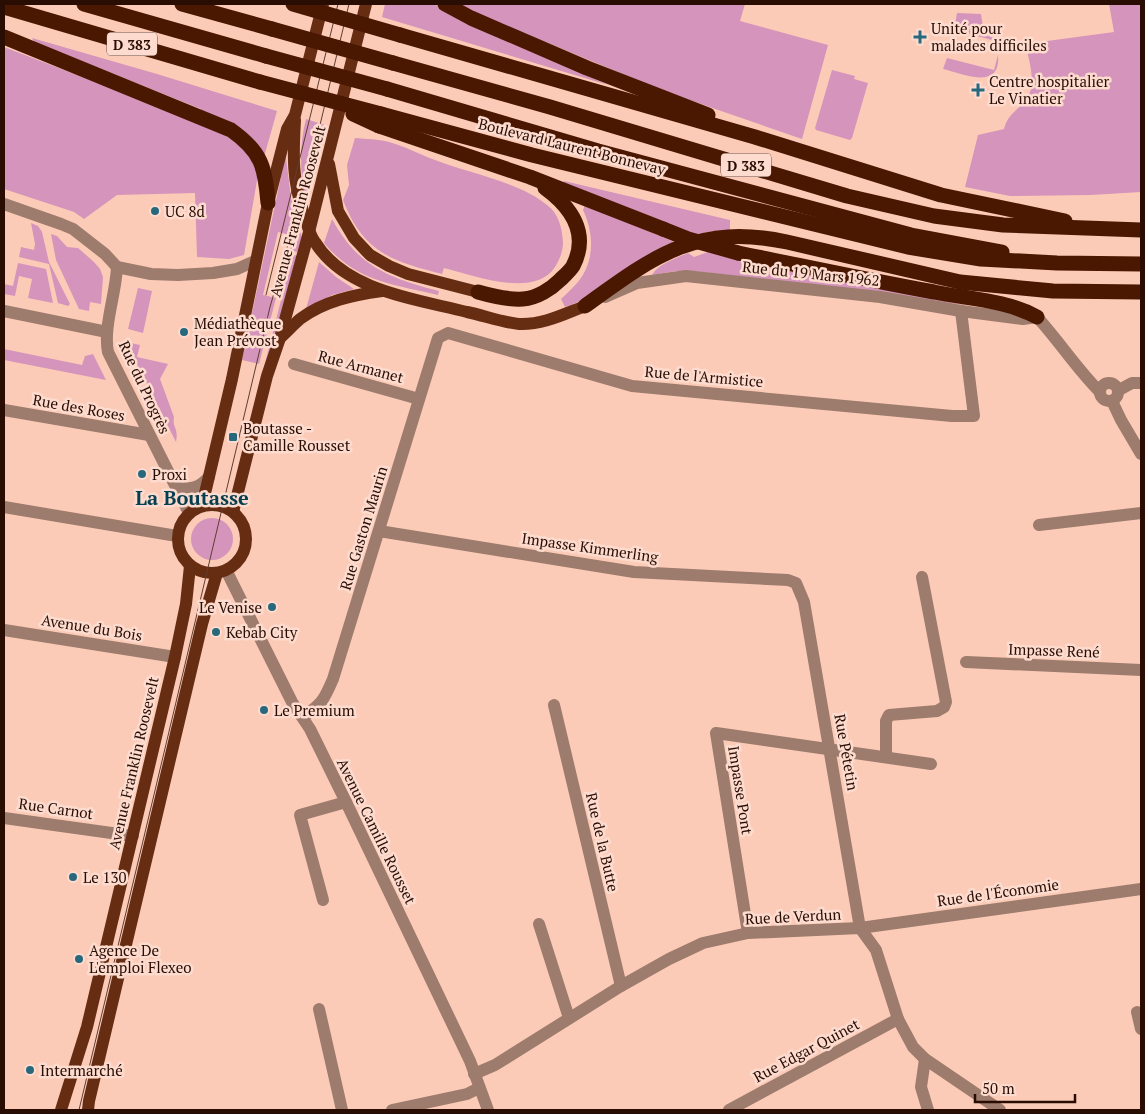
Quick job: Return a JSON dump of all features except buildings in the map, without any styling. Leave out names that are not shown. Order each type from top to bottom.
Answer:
[{"type":"highway","points":[[84,4],[387,89],[598,151],[911,235],[1057,263]]},
{"type":"highway","name":"Boulevard Laurent Bonnevay","points":[[182,4],[866,200],[934,216],[1003,225],[1141,230]]},
{"type":"highway","points":[[293,4],[755,137],[941,194],[1105,230]]},
{"type":"highway","points":[[445,4],[471,18],[615,79],[688,106],[755,137]]},
{"type":"highway","name":"D 383","points":[[4,6],[320,98],[380,120]]},
{"type":"highway","points":[[4,37],[231,130],[247,141],[257,154],[266,177],[268,203]]},
{"type":"highway","points":[[380,120],[696,241],[738,252],[1023,309],[1037,317]]},
{"type":"highway","name":"Boulevard Laurent Bonnevay","points":[[380,120],[532,155],[908,247],[981,259],[1057,263],[1141,264]]},
{"type":"highway","points":[[478,292],[497,297],[525,299],[550,290],[572,267],[580,248],[577,222],[568,207],[530,177]]},
{"type":"highway","points":[[585,306],[649,261],[677,248],[705,239],[740,236],[765,237],[960,282],[1052,291],[1141,292]]},
{"type":"main road","name":"Avenue Franklin Roosevelt","points":[[202,506],[233,373],[268,203],[287,129],[295,115],[323,4]]},
{"type":"main road","name":"Avenue Franklin Roosevelt","points":[[233,512],[267,376],[280,338],[328,160],[365,4]]},
{"type":"main road","points":[[295,115],[293,160],[295,182],[309,232],[319,248],[335,264],[358,280],[382,291],[518,324],[549,320],[585,306]]},
{"type":"main road","points":[[328,160],[338,211],[354,238],[370,255],[408,274],[478,292]]},
{"type":"main road","points":[[280,338],[300,319],[324,304],[382,291]]},
{"type":"main road","points":[[217,505],[233,512],[241,520],[245,531],[246,543],[243,554],[236,564],[222,572],[201,572],[190,566],[180,553],[177,536],[181,523],[189,513],[202,506],[217,505]]},
{"type":"main road","name":"Avenue Franklin Roosevelt","points":[[61,1110],[87,1027],[133,836],[175,657],[186,604],[190,566]]},
{"type":"main road","points":[[88,1110],[202,624],[222,572]]},
{"type":"street","points":[[4,204],[73,229],[105,254],[117,267],[152,274],[178,275],[238,270],[255,261]]},
{"type":"street","name":"Rue du Progrès","points":[[117,267],[116,284],[107,332],[108,352],[189,513]]},
{"type":"street","name":"Rue du 19 Mars 1962","points":[[585,306],[637,283],[686,276],[880,297],[961,311],[1023,319],[1037,317]]},
{"type":"street","points":[[4,311],[107,332]]},
{"type":"street","name":"Rue de l'Armistice","points":[[438,338],[448,333],[632,386],[952,416],[974,416],[961,311]]},
{"type":"street","points":[[1037,317],[1053,334],[1076,366],[1100,392],[1104,384],[1110,382],[1116,385],[1120,420],[1141,454]]},
{"type":"street","name":"Rue Gaston Maurin","points":[[303,717],[324,700],[333,679],[438,338]]},
{"type":"street","name":"Rue Armanet","points":[[294,364],[419,399]]},
{"type":"street","points":[[1116,395],[1132,383],[1141,383]]},
{"type":"street","name":"Rue des Roses","points":[[4,410],[149,435]]},
{"type":"street","points":[[176,484],[181,488],[189,489],[204,483],[208,477]]},
{"type":"street","points":[[4,507],[177,536]]},
{"type":"street","points":[[1039,525],[1141,513]]},
{"type":"street","name":"Impasse Kimmerling","points":[[380,531],[634,572],[788,580],[796,583]]},
{"type":"street","name":"Avenue Camille Rousset","points":[[222,572],[292,702],[303,717],[346,802],[466,1052],[488,1110]]},
{"type":"street","points":[[886,757],[886,721],[889,715],[936,711],[944,707],[946,702],[922,577]]},
{"type":"street","name":"Rue Pétetin","points":[[796,583],[804,602],[860,928]]},
{"type":"street","name":"Avenue du Bois","points":[[4,630],[175,657]]},
{"type":"street","name":"Impasse René","points":[[966,662],[1141,670]]},
{"type":"street","name":"Rue de la Butte","points":[[554,705],[621,986]]},
{"type":"street","name":"Impasse Pont","points":[[748,933],[716,733],[931,764]]},
{"type":"street","points":[[323,900],[300,815],[346,802]]},
{"type":"street","name":"Rue Carnot","points":[[4,818],[133,836]]},
{"type":"street","name":"Rue de l'Économie","points":[[860,928],[1141,889]]},
{"type":"street","points":[[539,924],[569,1018]]},
{"type":"street","name":"Rue de Verdun","points":[[474,1074],[496,1065],[621,986],[669,959],[703,943],[748,933],[860,928],[876,950],[898,1019],[913,1047],[925,1059],[1000,1110]]},
{"type":"street","points":[[319,1009],[342,1110]]},
{"type":"street","points":[[1137,1012],[1141,1029]]},
{"type":"street","name":"Rue Edgar Quinet","points":[[729,1110],[898,1019]]},
{"type":"street","points":[[925,1059],[920,1087],[928,1110]]},
{"type":"street","points":[[392,1110],[467,1094],[479,1088]]},
{"type":"shaded area","points":[[385,4],[435,4],[441,9],[520,46],[608,85],[382,17]]},
{"type":"shaded area","points":[[453,4],[745,4],[740,21],[828,45],[802,139],[666,92],[548,43],[485,21]]},
{"type":"shaded area","points":[[1109,4],[1141,4],[1141,192],[1010,196],[965,187],[978,135],[1004,129],[1008,119],[1024,102],[1030,92],[1032,79],[1025,44],[1114,32]]},
{"type":"shaded area","points":[[957,13],[981,14],[984,34],[994,38],[995,41],[949,28],[950,24],[955,25]]},
{"type":"shaded area","points":[[32,38],[277,111],[264,157],[201,112],[201,109],[34,42]]},
{"type":"shaded area","points":[[4,47],[215,128],[250,151],[258,175],[244,255],[229,259],[197,257],[195,193],[117,195],[84,219],[74,212],[4,189]]},
{"type":"shaded area","points":[[998,55],[994,73],[987,77],[970,76],[943,69],[947,58],[994,70]]},
{"type":"shaded area","points":[[832,70],[855,76],[854,79],[868,83],[850,140],[816,130],[815,128]]},
{"type":"shaded area","points":[[306,119],[325,125],[305,198],[301,158]]},
{"type":"shaded area","points":[[355,138],[381,140],[395,144],[448,165],[508,184],[536,197],[551,209],[561,227],[562,249],[555,267],[545,277],[533,282],[502,282],[444,268],[442,274],[394,259],[381,252],[360,232],[343,200],[349,185],[347,165]]},
{"type":"shaded area","points":[[285,158],[291,198],[302,238],[297,252],[290,250],[294,236],[278,232],[263,295],[276,298],[259,364],[242,360]]},
{"type":"shaded area","points":[[564,181],[730,220],[730,233],[717,234],[713,231],[693,235],[563,184]]},
{"type":"shaded area","points":[[585,205],[674,242],[586,299],[565,307],[561,299],[584,274],[590,256],[591,237],[583,210]]},
{"type":"shaded area","points":[[332,219],[353,249],[376,268],[405,281],[439,291],[438,295],[376,280],[349,266],[324,243]]},
{"type":"shaded area","points":[[31,223],[38,226],[42,232],[49,262],[70,304],[68,306],[58,303],[49,264],[19,257],[21,247],[34,250],[35,244]]},
{"type":"shaded area","points":[[51,234],[57,236],[67,247],[78,248],[100,269],[103,277],[101,304],[90,302],[89,311],[79,309],[56,260]]},
{"type":"shaded area","points":[[708,252],[969,306],[882,293],[694,271],[676,271],[652,275],[673,259],[688,253],[694,257]]},
{"type":"shaded area","points":[[297,256],[266,367],[264,367],[292,257]]},
{"type":"shaded area","points":[[319,262],[354,289],[332,295],[306,309]]},
{"type":"shaded area","points":[[18,263],[46,269],[53,303],[28,298],[32,279],[19,276],[15,296],[4,294],[4,284],[13,286]]},
{"type":"shaded area","points":[[138,288],[152,291],[143,333],[128,329]]},
{"type":"shaded area","points":[[126,342],[140,345],[137,357],[168,364],[160,379],[174,417],[177,434],[176,442]]},
{"type":"shaded area","points":[[4,349],[82,365],[85,356],[93,354],[106,380],[4,360]]},
{"type":"shaded area","points":[[216,518],[224,521],[230,527],[233,539],[230,551],[224,557],[208,560],[200,557],[194,551],[191,535],[194,527],[200,521]]},
{"type":"tram line","points":[[266,295],[338,4]]},
{"type":"tram line","points":[[79,1110],[270,307],[308,175],[349,4]]},
{"type":"place","name":"Unité pour malades difficiles","points":[[920,37]]},
{"type":"place","name":"Centre hospitalier Le Vinatier","points":[[978,90]]},
{"type":"place","name":"UC 8d","points":[[155,211]]},
{"type":"place","name":"Médiathèque Jean Prévost","points":[[184,332]]},
{"type":"place","name":"Boutasse - Camille Rousset","points":[[233,437]]},
{"type":"place","name":"Proxi","points":[[142,474]]},
{"type":"place","name":"Le Venise","points":[[272,607]]},
{"type":"place","name":"Kebab City","points":[[216,632]]},
{"type":"place","name":"Le Premium","points":[[264,710]]},
{"type":"place","name":"Le 130","points":[[73,877]]},
{"type":"place","name":"Agence De L'emploi Flexeo","points":[[79,959]]},
{"type":"place","name":"Intermarché","points":[[30,1070]]},
{"type":"district","name":"La Boutasse","points":[[192,497]]}]
